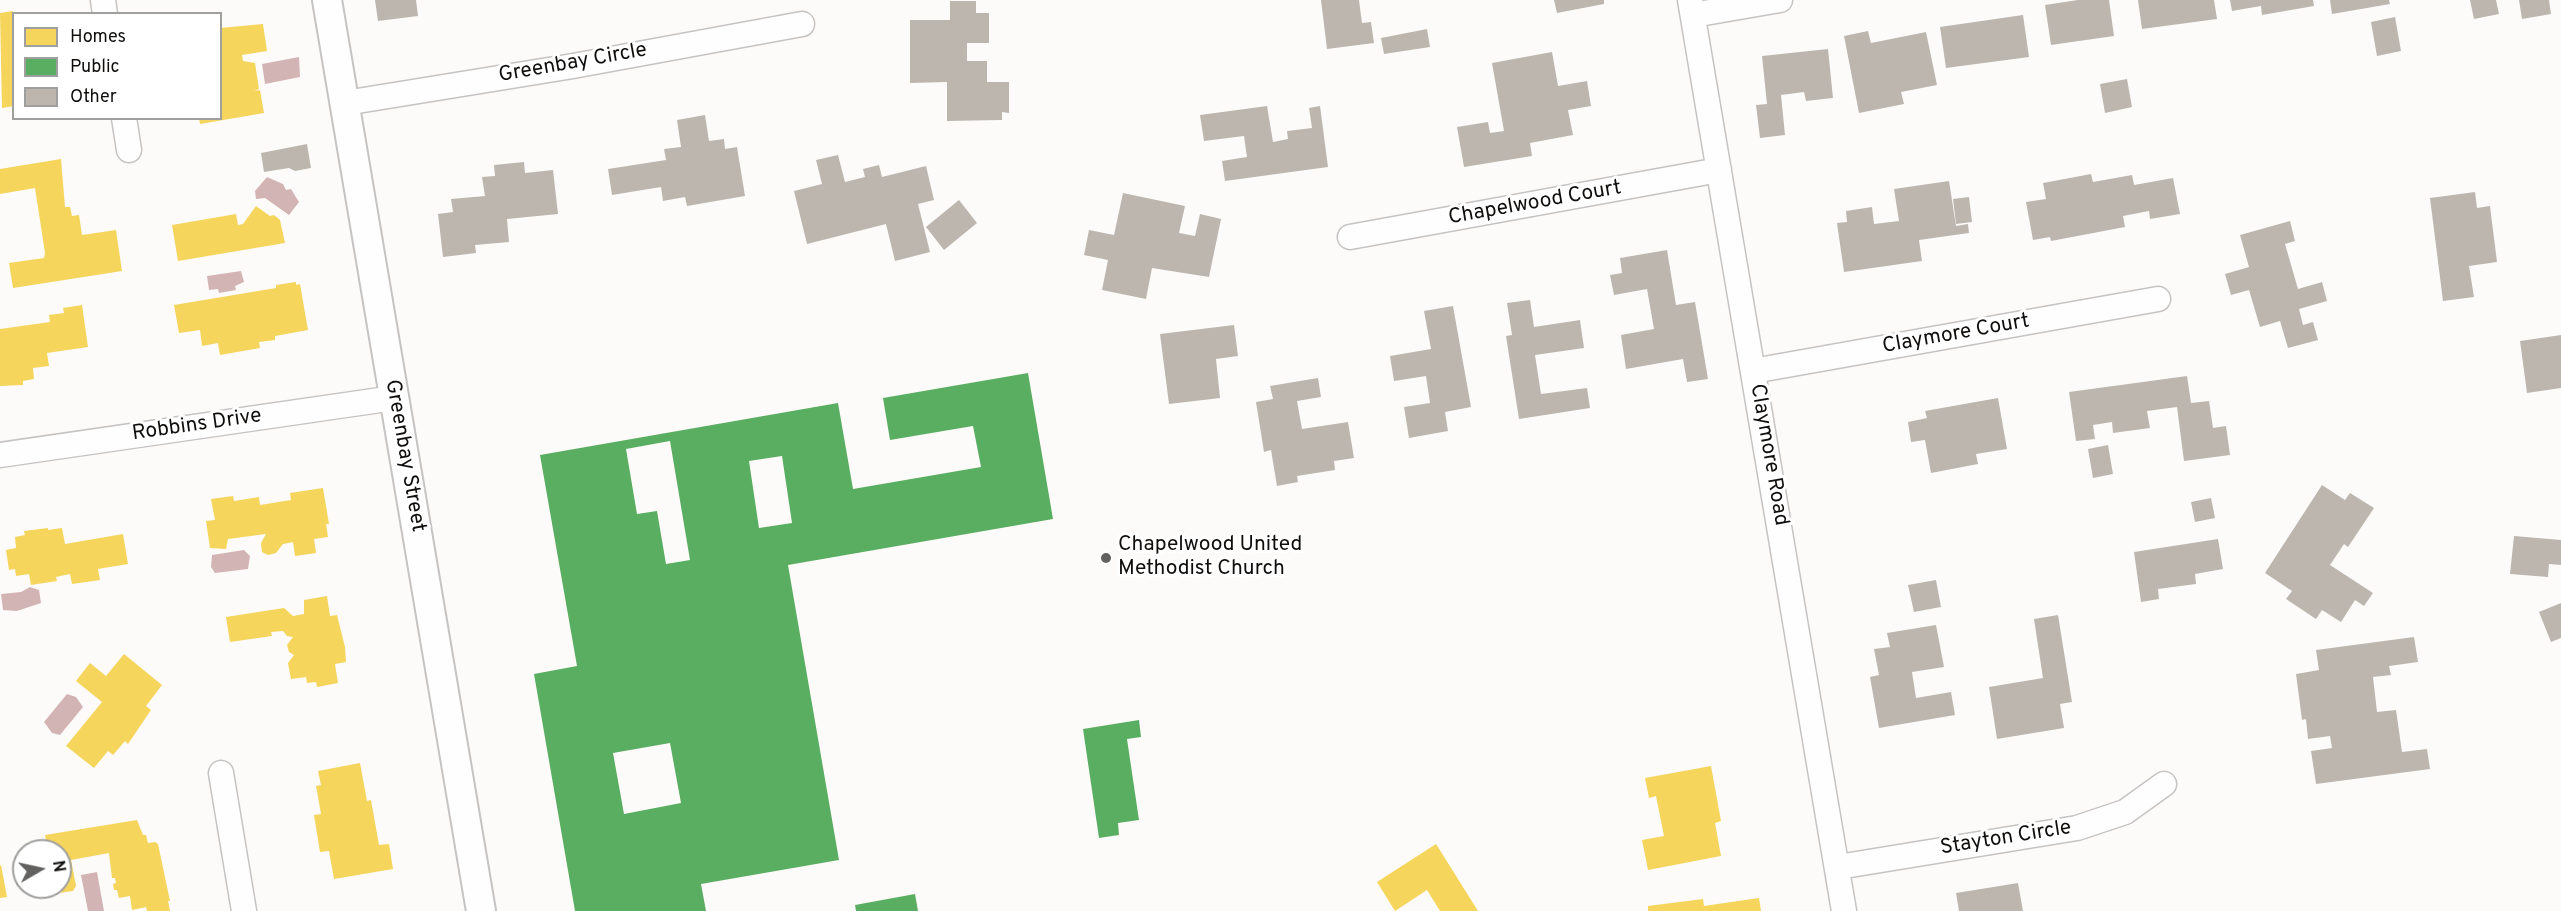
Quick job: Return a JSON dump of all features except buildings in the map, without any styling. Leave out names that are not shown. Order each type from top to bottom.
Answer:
[{"type":"street","name":"Greenbay Street","points":[[327,0],[481,911]]},
{"type":"street","points":[[1691,7],[1780,0]]},
{"type":"street","name":"Claymore Road","points":[[1691,7],[1844,911]]},
{"type":"street","name":"Greenbay Circle","points":[[345,103],[573,66],[802,24]]},
{"type":"street","points":[[124,120],[129,150]]},
{"type":"street","name":"Chapelwood Court","points":[[1350,237],[1719,170]]},
{"type":"street","name":"Claymore Court","points":[[1753,371],[2158,299]]},
{"type":"street","name":"Robbins Drive","points":[[0,455],[394,398]]},
{"type":"street","points":[[221,773],[244,911]]},
{"type":"street","name":"Stayton Circle","points":[[1838,867],[2077,828],[2125,812],[2164,784]]},
{"type":"shaded area","points":[[299,57],[300,77],[265,84],[262,64]]},
{"type":"shaded area","points":[[267,177],[283,184],[286,190],[291,189],[299,202],[289,215],[265,198],[256,199],[255,191]]},
{"type":"shaded area","points":[[241,271],[244,282],[235,286],[236,290],[219,293],[218,289],[209,290],[207,276]]},
{"type":"shaded area","points":[[244,550],[250,556],[248,569],[215,573],[211,567],[212,555]]},
{"type":"shaded area","points":[[30,587],[39,590],[41,603],[17,611],[3,610],[1,594],[21,592]]},
{"type":"shaded area","points":[[67,694],[76,697],[83,707],[60,735],[52,733],[44,722]]},
{"type":"shaded area","points":[[97,872],[104,911],[88,911],[81,875]]},
{"type":"place","name":"Chapelwood United Methodist Church","points":[[1106,558]]}]
